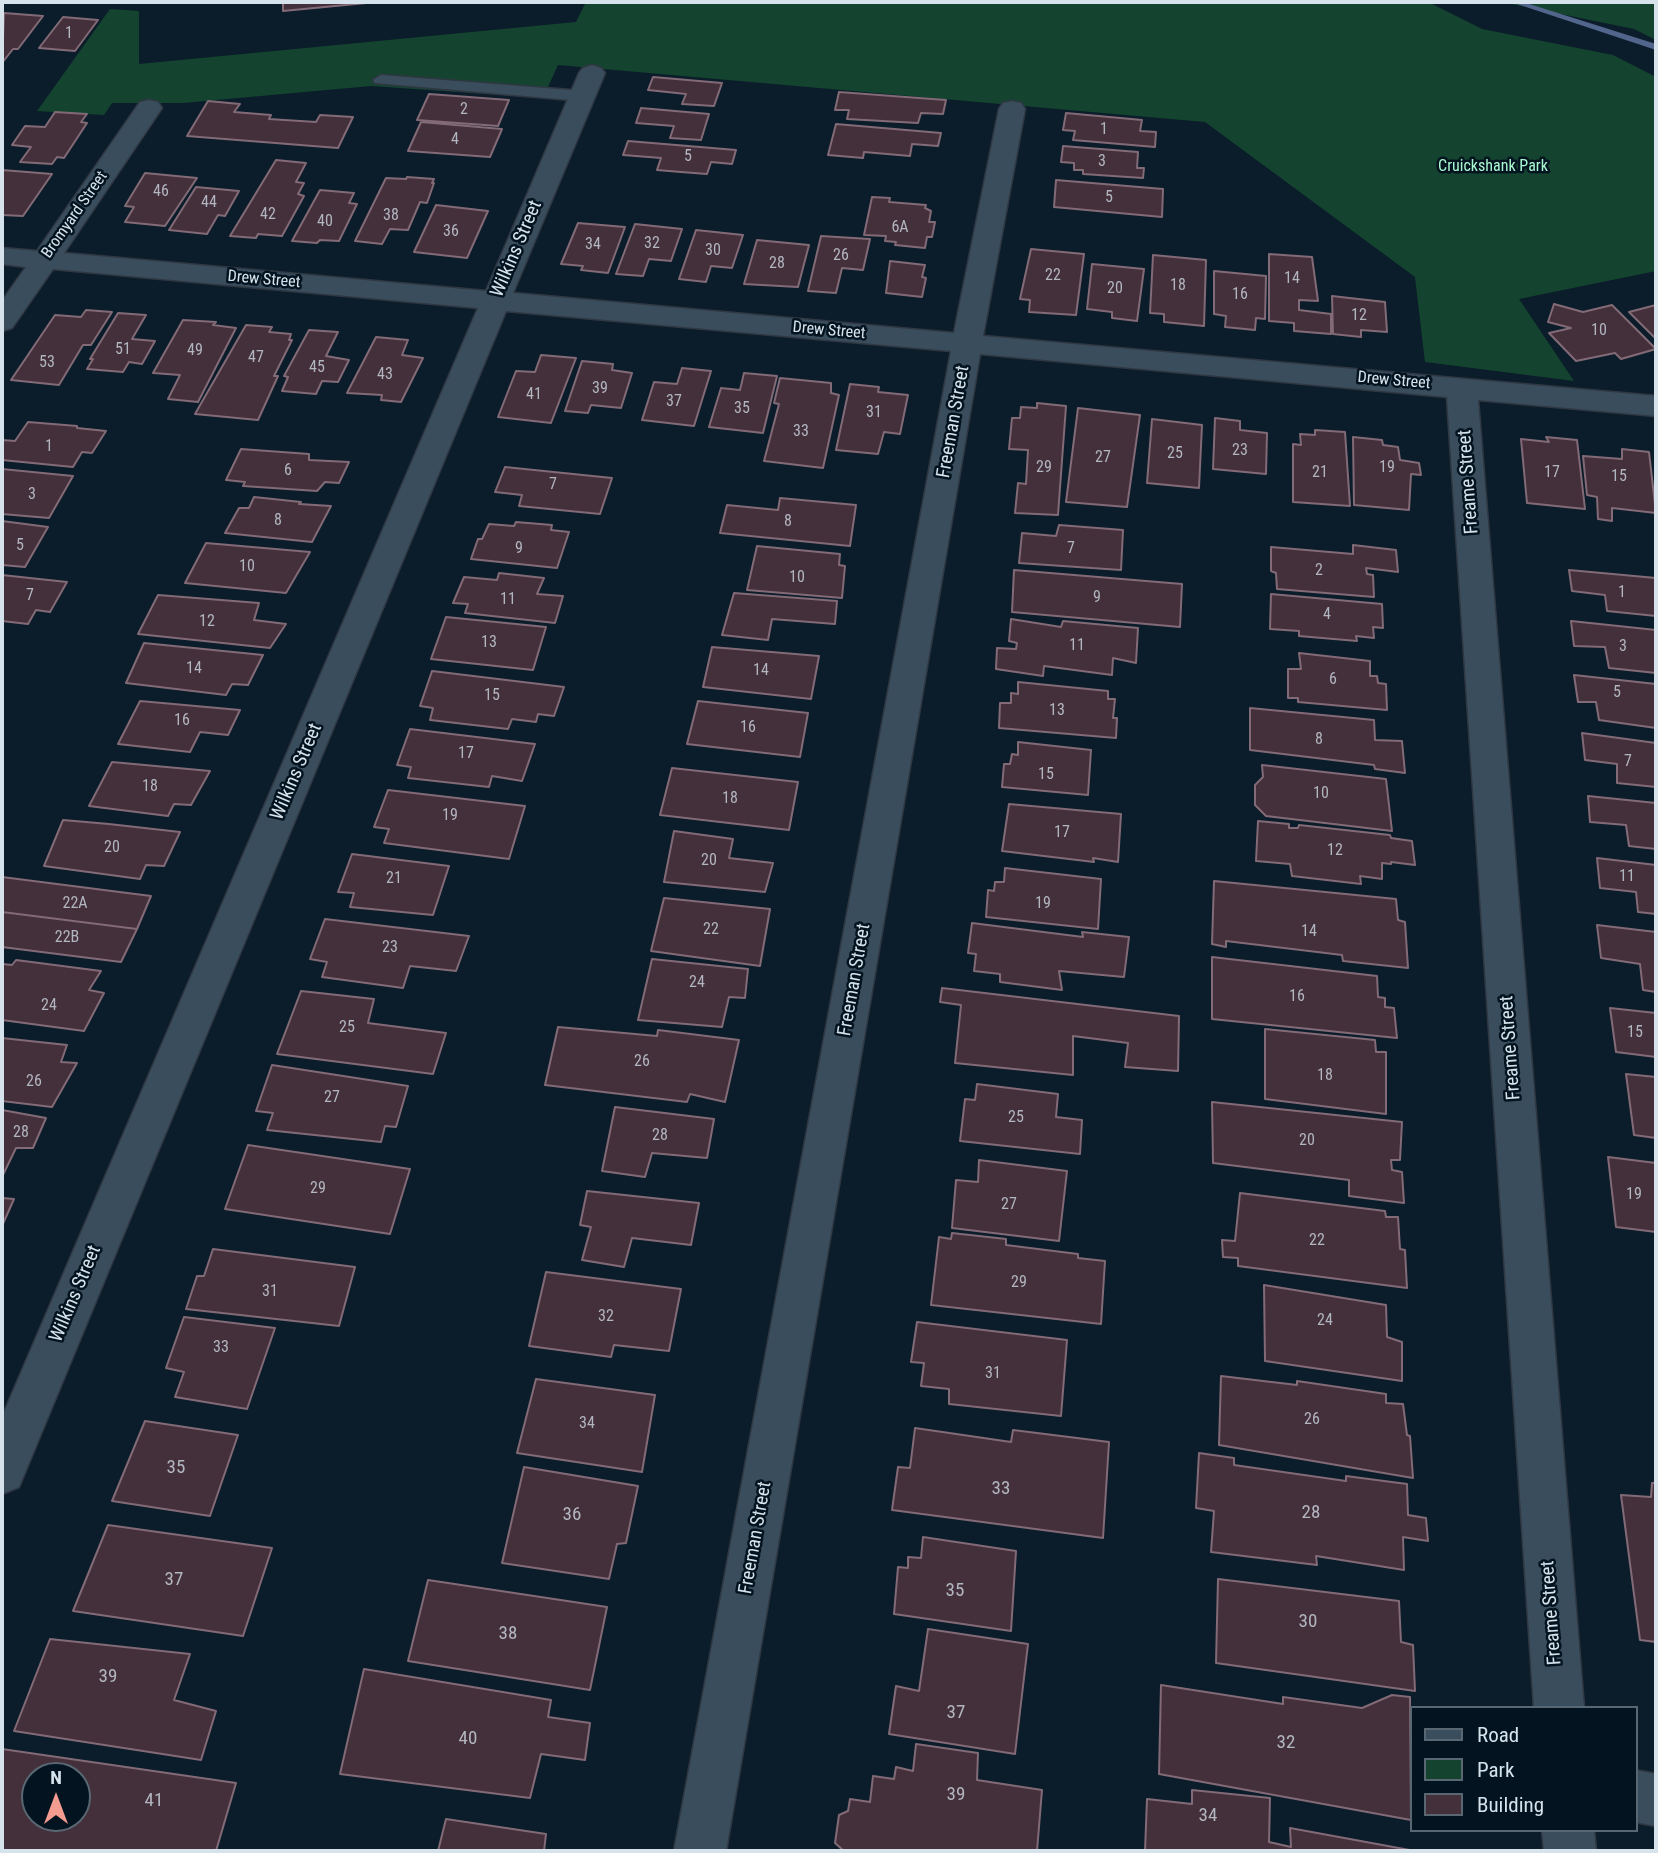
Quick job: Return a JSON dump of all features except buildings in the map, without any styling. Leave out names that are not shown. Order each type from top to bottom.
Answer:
[{"type":"street","name":"Wilkins Street","points":[[2,1471],[587,84]]},
{"type":"street","name":"Bromyard Street","points":[[2,322],[149,108]]},
{"type":"street","name":"Freeman Street","points":[[700,1851],[967,343],[1012,109]]},
{"type":"street","name":"Drew Street","points":[[2,256],[1656,406]]},
{"type":"street","name":"Freame Street","points":[[1462,387],[1559,1706]]},
{"type":"street","points":[[1637,1797],[1656,1800]]},
{"type":"street","points":[[1568,1832],[1570,1851]]},
{"type":"lane","points":[[382,80],[587,84]]},
{"type":"green space","name":"Cruickshank Park","points":[[586,2],[1428,2],[1482,29],[1613,55],[1656,77],[1656,271],[1519,299],[1574,381],[1425,362],[1415,277],[1205,122],[558,65],[543,98],[371,86],[183,103],[112,103],[104,115],[37,111],[110,9],[139,11],[139,64],[576,22]]},
{"type":"green space","points":[[1502,2],[1656,2],[1656,40],[1634,29]]},
{"type":"waterway","points":[[1515,2],[1656,47]]}]
